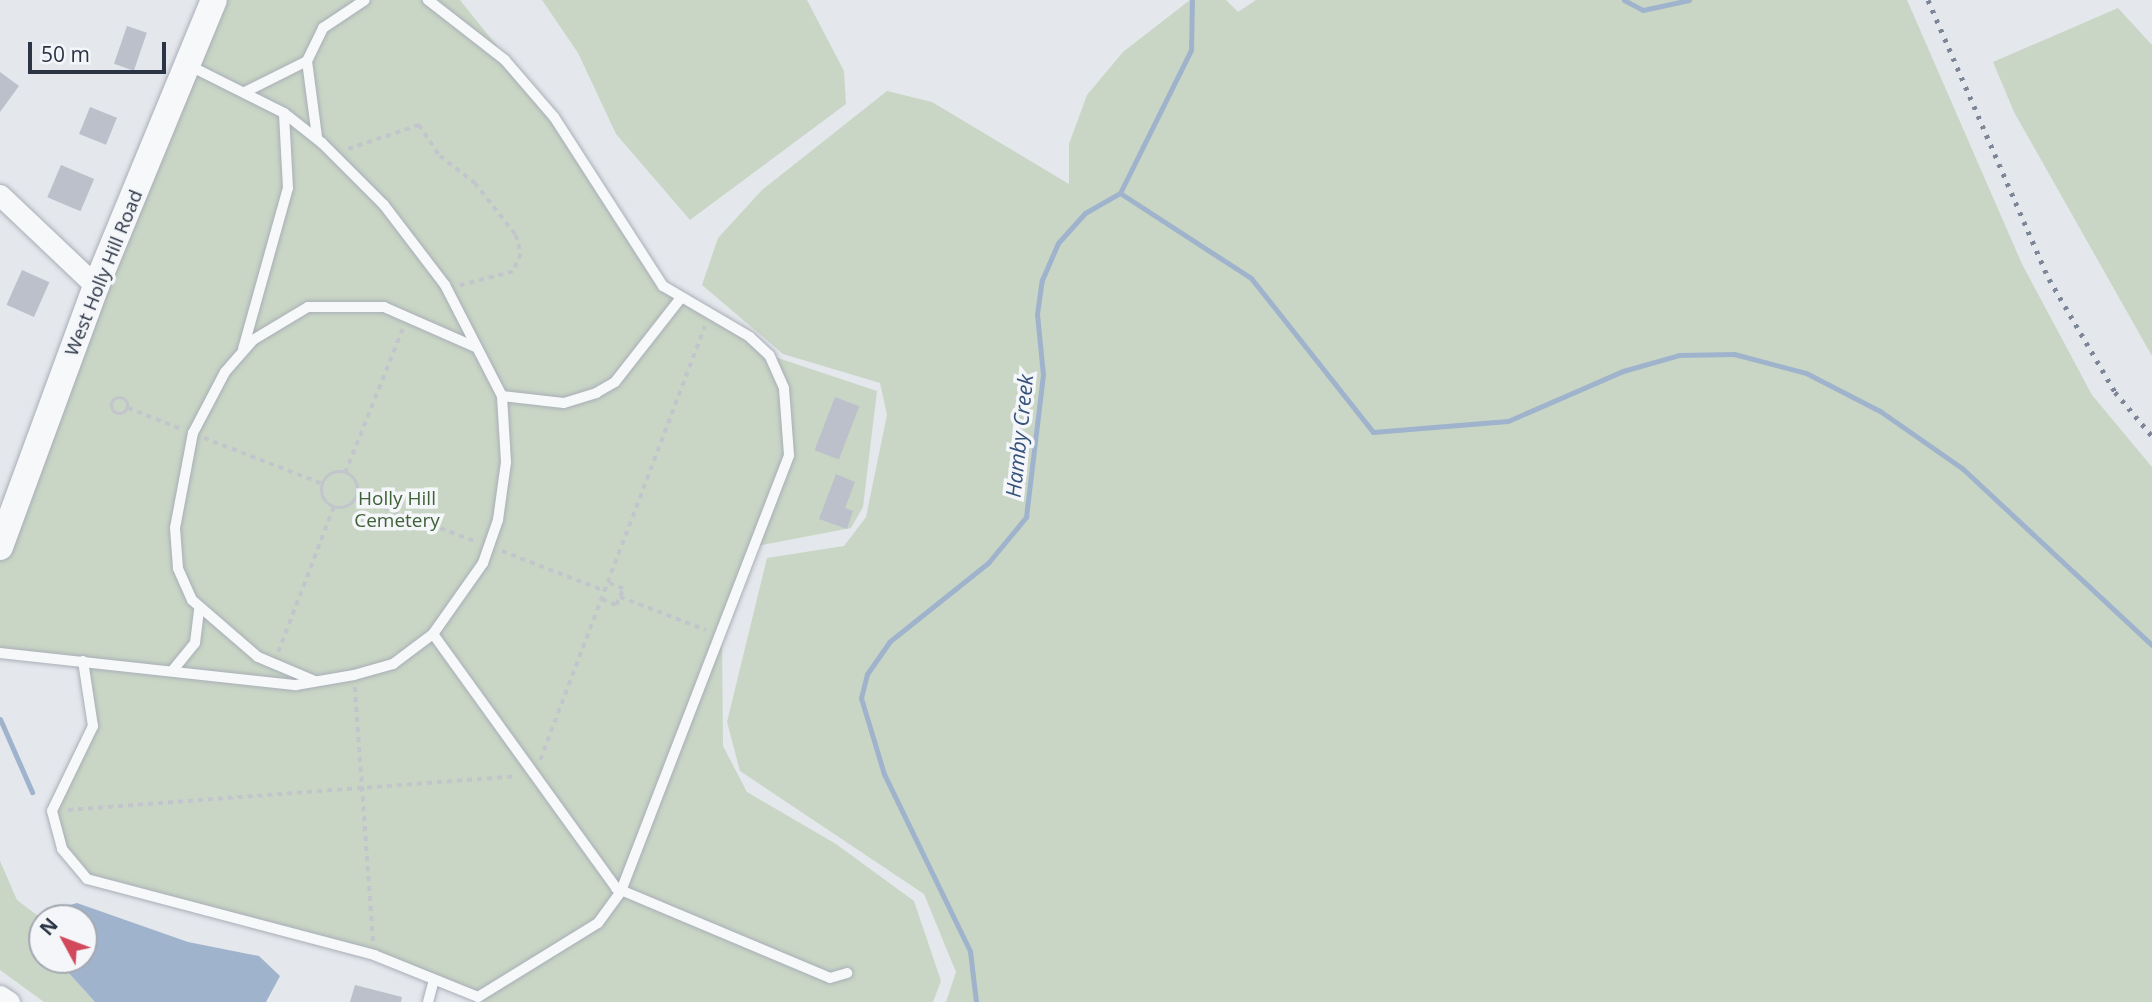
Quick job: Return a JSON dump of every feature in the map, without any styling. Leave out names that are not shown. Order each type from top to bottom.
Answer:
[{"type":"street","name":"West Holly Hill Road","points":[[0,547],[96,286],[190,66],[214,0]]},
{"type":"street","points":[[0,195],[96,286]]},
{"type":"street","points":[[0,996],[9,1002]]},
{"type":"lane","points":[[317,139],[307,61],[323,28],[365,0]]},
{"type":"lane","points":[[83,661],[93,726],[51,811],[62,849],[87,879],[374,955],[478,997],[495,991],[598,923],[621,891],[722,637],[789,455],[791,422],[769,355],[710,313],[680,299],[663,286],[554,117],[505,60],[428,0]]},
{"type":"lane","points":[[245,92],[307,61]]},
{"type":"lane","points":[[0,653],[296,685],[354,675],[393,664],[433,634],[461,600],[488,546],[506,462],[502,396],[448,290],[384,205],[317,139],[284,113],[190,66]]},
{"type":"lane","points":[[284,113],[288,188],[242,353],[193,433],[175,528],[178,568],[199,609],[274,664],[315,681]]},
{"type":"lane","points":[[502,396],[564,403],[596,393],[615,382],[680,299]]},
{"type":"lane","points":[[242,353],[282,317],[307,307],[344,302],[407,316],[475,347]]},
{"type":"lane","points":[[173,670],[195,643],[199,609]]},
{"type":"lane","points":[[433,634],[621,891],[830,978],[847,973]]},
{"type":"lane","points":[[428,1002],[434,979]]},
{"type":"path","points":[[333,154],[419,125],[440,156],[475,183],[522,243],[521,254],[513,272],[448,290]]},
{"type":"path","points":[[51,811],[534,774],[710,313]]},
{"type":"path","points":[[345,473],[407,316]]},
{"type":"path","points":[[128,408],[120,414],[112,405],[120,398],[128,408],[323,484]]},
{"type":"path","points":[[334,506],[323,497],[323,484],[334,473],[345,473],[355,480],[356,497]]},
{"type":"path","points":[[274,664],[334,506],[356,497],[605,592]]},
{"type":"path","points":[[602,598],[616,605],[620,597],[623,589],[608,583]]},
{"type":"path","points":[[620,597],[722,637]]},
{"type":"path","points":[[354,675],[374,955]]},
{"type":"green space","name":"Holly Hill Cemetery","points":[[214,0],[460,0],[556,120],[663,286],[769,355],[877,391],[863,507],[851,528],[757,546],[722,637],[723,746],[747,792],[836,844],[914,901],[941,981],[933,1002],[484,1002],[416,970],[125,893],[72,867],[52,811],[93,726],[83,662],[0,653],[0,547]]},
{"type":"green space","points":[[542,0],[807,0],[844,71],[846,104],[690,220],[616,134],[578,53]]},
{"type":"green space","points":[[1190,0],[1226,0],[1238,12],[1256,0],[1907,0],[2022,264],[2092,395],[2152,467],[2152,1002],[946,1002],[956,972],[924,894],[740,771],[727,722],[767,558],[844,546],[866,517],[887,415],[880,383],[783,354],[702,285],[718,238],[762,190],[887,91],[932,102],[1069,184],[1069,144],[1087,95],[1123,52]]},
{"type":"green space","points":[[2118,8],[2152,45],[2152,356],[2014,112],[1993,62]]},
{"type":"green space","points":[[0,861],[17,900],[28,908],[28,974],[70,974],[95,1002],[44,1002],[0,970]]},
{"type":"water","points":[[98,910],[188,942],[259,956],[280,976],[266,1002],[95,1002],[70,974],[98,974]]},
{"type":"building","points":[[127,26],[147,33],[134,71],[114,64]]},
{"type":"building","points":[[0,72],[19,86],[0,112]]},
{"type":"building","points":[[90,107],[117,118],[106,145],[79,134]]},
{"type":"building","points":[[61,165],[94,179],[80,211],[47,197]]},
{"type":"building","points":[[22,270],[49,282],[34,317],[7,305]]},
{"type":"building","points":[[835,397],[859,406],[839,460],[815,450]]},
{"type":"building","points":[[836,474],[855,482],[845,508],[853,511],[847,529],[819,519]]},
{"type":"building","points":[[355,985],[402,997],[401,1002],[350,1002]]},
{"type":"waterway","name":"Hamby Creek","points":[[976,1002],[970,951],[884,774],[861,698],[867,674],[889,642],[988,563],[1026,517],[1043,375],[1037,314],[1042,280],[1058,243],[1085,213],[1120,193],[1191,50],[1192,0]]},
{"type":"waterway","name":"Hamby Creek","points":[[1624,0],[1643,10],[1689,0]]},
{"type":"waterway","points":[[1120,193],[1251,278],[1373,432],[1508,421],[1623,371],[1679,355],[1734,354],[1806,373],[1880,411],[1963,469],[2152,645]]},
{"type":"waterway","points":[[0,719],[32,792]]},
{"type":"railway","points":[[1928,0],[2049,279],[2115,392],[2152,436]]}]
